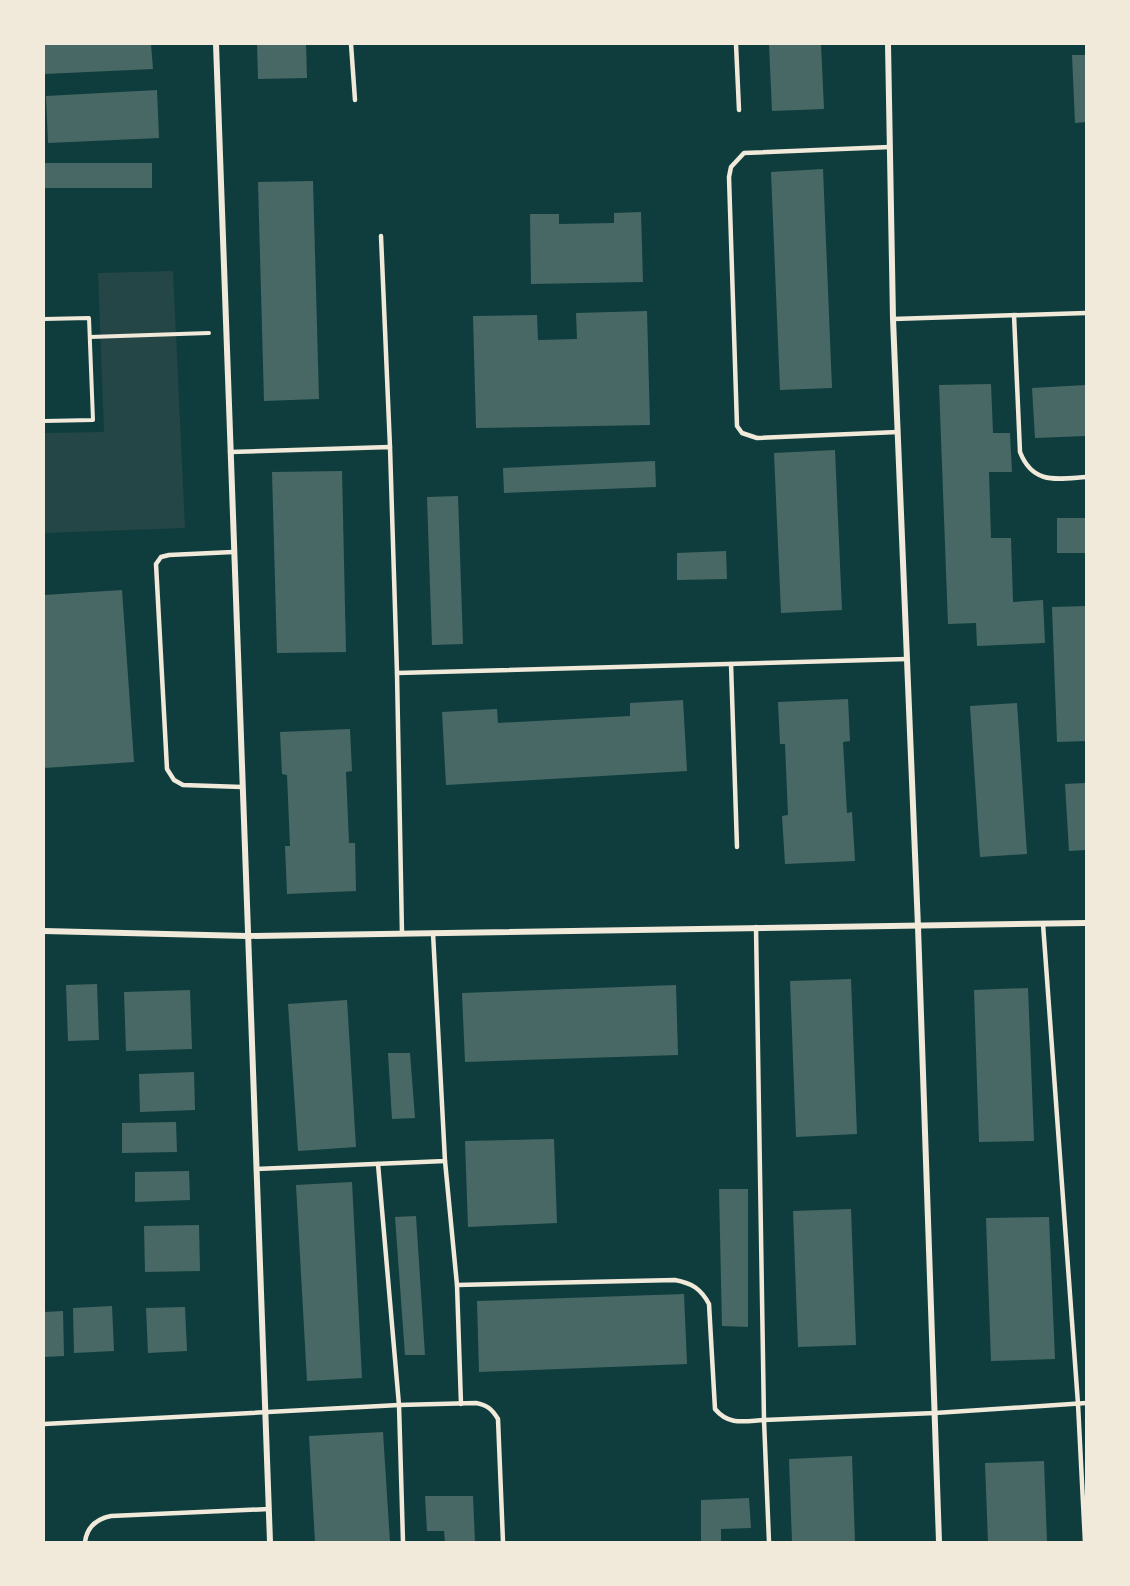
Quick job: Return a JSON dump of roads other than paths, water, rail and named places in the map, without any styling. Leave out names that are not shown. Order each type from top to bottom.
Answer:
[{"type":"street","points":[[216,44],[270,1542]]},
{"type":"street","points":[[888,44],[893,319],[918,927],[939,1542]]},
{"type":"street","points":[[44,931],[247,936],[1086,923]]},
{"type":"lane","points":[[351,44],[355,100]]},
{"type":"lane","points":[[736,44],[739,110]]},
{"type":"lane","points":[[890,147],[744,153],[731,167],[730,211],[736,418],[737,426],[742,433],[757,438],[898,432]]},
{"type":"lane","points":[[381,236],[397,673],[402,934]]},
{"type":"lane","points":[[893,319],[1086,313]]},
{"type":"lane","points":[[1014,315],[1020,452],[1024,462],[1030,471],[1051,479],[1086,477]]},
{"type":"lane","points":[[230,452],[390,447]]},
{"type":"lane","points":[[233,552],[169,555],[161,557],[156,564],[167,769],[174,780],[183,785],[242,787]]},
{"type":"lane","points":[[397,673],[907,659]]},
{"type":"lane","points":[[731,664],[737,847]]},
{"type":"lane","points":[[1043,924],[1078,1404],[1085,1542]]},
{"type":"lane","points":[[756,927],[764,1420],[769,1542]]},
{"type":"lane","points":[[433,933],[446,1161],[457,1285],[461,1404]]},
{"type":"lane","points":[[256,1169],[446,1161]]},
{"type":"lane","points":[[378,1164],[399,1405],[403,1542]]},
{"type":"lane","points":[[457,1285],[675,1280],[688,1282],[702,1291],[709,1304],[715,1409],[721,1417],[729,1421],[934,1413],[1086,1403]]},
{"type":"lane","points":[[44,1424],[399,1405],[486,1405],[498,1419],[502,1542]]},
{"type":"lane","points":[[85,1542],[88,1530],[94,1523],[111,1516],[269,1509]]}]
